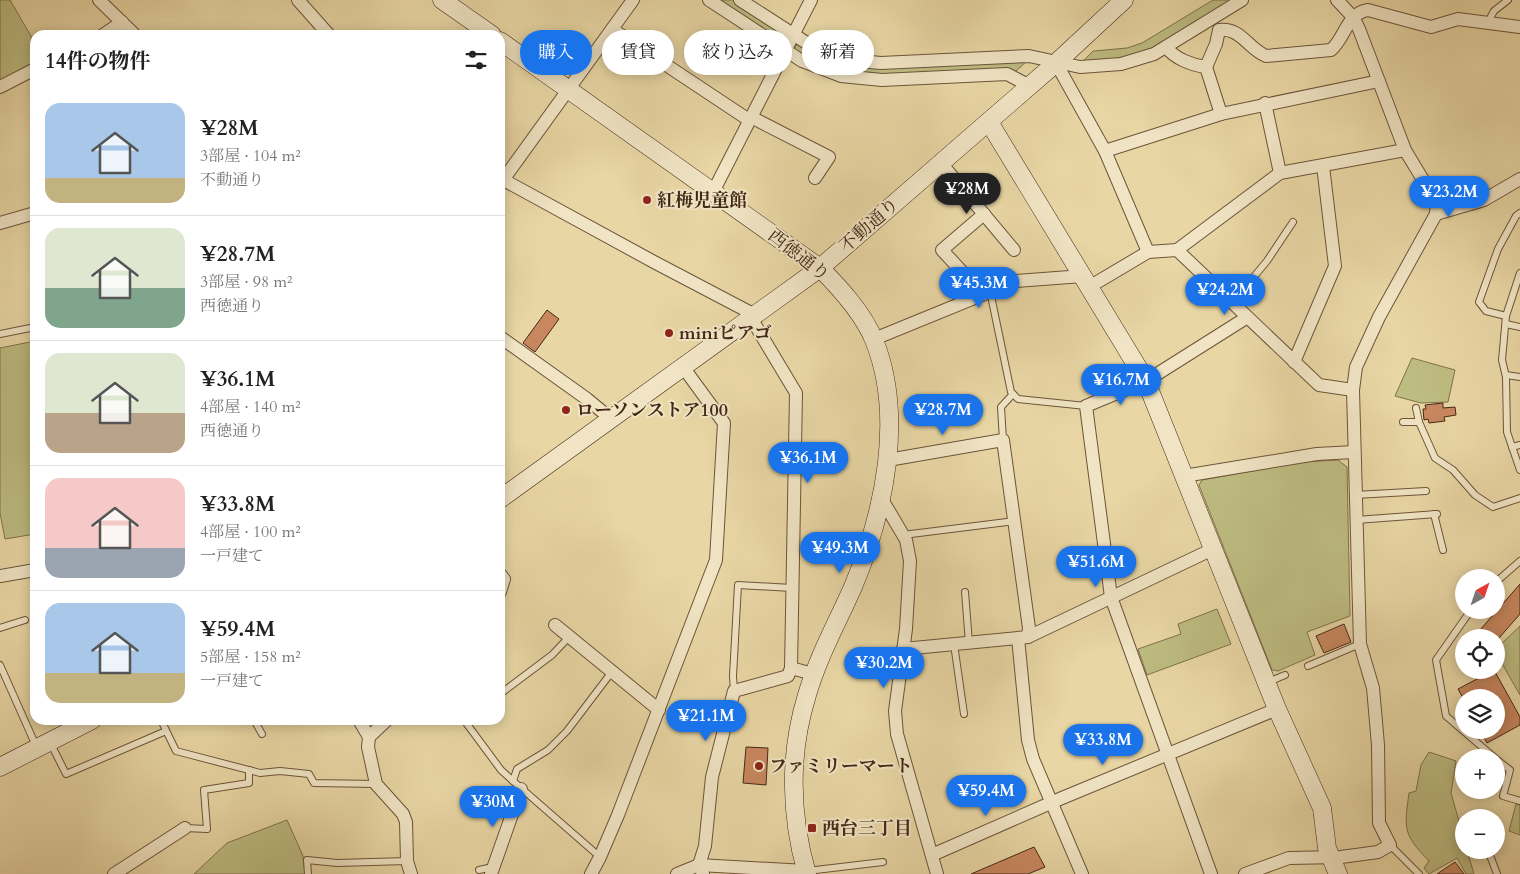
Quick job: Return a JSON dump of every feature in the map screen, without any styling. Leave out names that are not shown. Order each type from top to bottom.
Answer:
[{"type":"street","points":[[99,0],[130,30]]},
{"type":"street","points":[[298,0],[325,30]]},
{"type":"street","points":[[442,0],[485,30]]},
{"type":"street","points":[[505,175],[633,0]]},
{"type":"street","points":[[709,0],[754,30]]},
{"type":"street","points":[[740,0],[786,30]]},
{"type":"street","points":[[811,0],[792,34],[829,54],[864,63],[1029,56],[1080,67],[1138,61],[1166,46],[1216,24],[1242,0]]},
{"type":"street","name":"不動通り","points":[[505,495],[820,268],[1030,86],[1124,0]]},
{"type":"street","points":[[1245,874],[1290,858],[1329,857],[1378,852],[1390,846],[1379,823],[1378,745],[1373,688],[1360,644],[1354,452],[1359,426],[1353,390],[1356,367],[1379,316],[1436,214],[1437,204],[1405,150],[1360,29],[1353,17],[1337,0]]},
{"type":"street","points":[[1216,24],[1232,30],[1257,52],[1266,56],[1331,50],[1338,43],[1353,17],[1362,11],[1368,10],[1431,27],[1458,18],[1520,27]]},
{"type":"street","points":[[110,30],[122,22]]},
{"type":"street","points":[[1216,24],[1216,44],[1206,67],[1221,114]]},
{"type":"street","points":[[612,29],[750,118],[829,157],[815,178]]},
{"type":"street","name":"西徳通り","points":[[505,44],[820,268],[850,301],[874,339],[888,399],[890,429],[888,460],[861,565],[813,674],[801,719],[794,769],[795,820],[806,873]]},
{"type":"street","points":[[1166,46],[1170,51],[1192,65],[1206,67]]},
{"type":"street","points":[[792,54],[822,70],[860,79],[1007,74],[1030,86]]},
{"type":"street","points":[[1056,63],[1105,151],[1148,252]]},
{"type":"street","points":[[0,87],[30,72]]},
{"type":"street","points":[[713,192],[772,75]]},
{"type":"street","points":[[1105,151],[1221,114],[1265,103],[1379,81]]},
{"type":"street","points":[[1265,103],[1280,173]]},
{"type":"street","points":[[989,122],[1146,381],[1277,709],[1322,808],[1329,857],[1338,874]]},
{"type":"street","points":[[874,339],[1016,281],[1086,282],[1148,252],[1177,250],[1280,173],[1405,150]]},
{"type":"street","points":[[941,163],[1014,250]]},
{"type":"street","points":[[1294,362],[1336,266],[1323,166]]},
{"type":"street","points":[[1436,214],[1484,200],[1520,179]]},
{"type":"street","points":[[505,182],[753,316],[796,393],[791,668],[788,676],[734,692],[717,755],[707,806],[705,846],[701,869]]},
{"type":"street","points":[[0,223],[30,214]]},
{"type":"street","points":[[976,296],[965,275],[942,250],[984,214]]},
{"type":"street","points":[[1177,250],[1319,386],[1353,390]]},
{"type":"street","points":[[1210,874],[1111,597],[1086,406],[1146,381],[1246,318]]},
{"type":"street","points":[[505,341],[587,398],[611,419]]},
{"type":"street","points":[[591,874],[600,857],[659,710],[716,560],[724,423],[683,367]]},
{"type":"street","points":[[888,460],[1003,440],[1030,628],[1023,638],[1028,743],[1051,804],[1082,874]]},
{"type":"street","points":[[1184,476],[1317,454],[1354,452]]},
{"type":"street","points":[[880,496],[902,535],[910,561],[910,583],[895,711],[897,734],[928,856],[937,874]]},
{"type":"street","points":[[903,649],[1023,638],[1213,549]]},
{"type":"street","points":[[0,576],[30,571]]},
{"type":"street","points":[[555,625],[610,673],[659,710]]},
{"type":"street","points":[[791,668],[813,674]]},
{"type":"street","points":[[928,856],[1277,709]]},
{"type":"street","points":[[0,767],[82,725]]},
{"type":"street","points":[[362,725],[369,737],[368,747],[376,784],[403,814],[406,822],[407,861],[411,874]]},
{"type":"street","points":[[369,737],[382,725]]},
{"type":"street","points":[[488,870],[516,804],[517,785]]},
{"type":"street","points":[[483,810],[516,804]]},
{"type":"street","points":[[114,874],[185,828]]},
{"type":"street","points":[[677,874],[701,869],[806,873]]},
{"type":"lane","points":[[1488,22],[1494,11],[1508,0]]},
{"type":"lane","points":[[1506,316],[1486,311],[1479,302],[1498,249],[1516,216],[1520,213]]},
{"type":"lane","points":[[1232,303],[1267,261],[1293,222]]},
{"type":"lane","points":[[1520,273],[1506,316],[1502,360],[1506,375],[1507,432],[1520,470]]},
{"type":"lane","points":[[990,291],[1013,394],[1018,399],[1086,406]]},
{"type":"lane","points":[[1506,324],[1520,327]]},
{"type":"lane","points":[[0,334],[30,328]]},
{"type":"lane","points":[[1506,375],[1520,377]]},
{"type":"lane","points":[[1003,440],[1001,407],[1013,394]]},
{"type":"lane","points":[[1416,408],[1419,422],[1436,458],[1453,470],[1475,496],[1492,507],[1520,498]]},
{"type":"lane","points":[[1402,422],[1419,422]]},
{"type":"lane","points":[[1512,447],[1520,446]]},
{"type":"lane","points":[[1355,494],[1426,490]]},
{"type":"lane","points":[[1356,520],[1436,514],[1443,550]]},
{"type":"lane","points":[[902,535],[1016,521]]},
{"type":"lane","points":[[1505,574],[1520,561]]},
{"type":"lane","points":[[734,692],[733,676],[738,585],[792,588]]},
{"type":"lane","points":[[965,592],[969,643]]},
{"type":"lane","points":[[1464,619],[1436,660],[1438,677],[1446,716],[1485,749]]},
{"type":"lane","points":[[0,628],[25,620]]},
{"type":"lane","points":[[505,690],[552,655],[569,637]]},
{"type":"lane","points":[[954,644],[964,714]]},
{"type":"lane","points":[[1308,666],[1360,644]]},
{"type":"lane","points":[[0,665],[30,720]]},
{"type":"lane","points":[[517,785],[518,769],[548,750],[567,731],[610,673]]},
{"type":"lane","points":[[1267,683],[1285,675]]},
{"type":"lane","points":[[33,725],[43,744],[66,774],[166,731]]},
{"type":"lane","points":[[163,725],[176,751],[260,773],[280,771],[309,774],[314,783],[376,784]]},
{"type":"lane","points":[[257,725],[262,734]]},
{"type":"lane","points":[[468,725],[501,770],[600,857]]},
{"type":"lane","points":[[1505,766],[1510,770],[1505,786]]},
{"type":"lane","points":[[185,828],[207,829],[204,790],[249,783],[249,770]]},
{"type":"lane","points":[[1505,797],[1520,801]]},
{"type":"lane","points":[[1390,846],[1419,874]]},
{"type":"lane","points":[[1491,859],[1497,874]]},
{"type":"lane","points":[[308,874],[307,860],[337,863],[407,861]]},
{"type":"lane","points":[[806,873],[883,862]]},
{"type":"shaded area","points":[[0,0],[10,0],[30,34],[30,65],[0,80]]},
{"type":"shaded area","points":[[715,0],[734,0],[780,30],[761,30]]},
{"type":"shaded area","points":[[1213,0],[1237,0],[1141,57],[1081,63],[1093,51],[1127,48],[1142,43]]},
{"type":"shaded area","points":[[798,42],[802,44],[802,55],[793,51]]},
{"type":"shaded area","points":[[874,58],[1028,60],[1015,72],[882,77],[862,75],[874,75]]},
{"type":"shaded area","points":[[30,342],[30,535],[5,539],[0,513],[0,348]]},
{"type":"shaded area","points":[[1412,358],[1455,370],[1448,402],[1421,403],[1395,396]]},
{"type":"shaded area","points":[[1338,460],[1347,467],[1350,616],[1307,632],[1315,655],[1278,671],[1272,670],[1199,485],[1202,480],[1302,462]]},
{"type":"shaded area","points":[[1217,609],[1231,644],[1147,675],[1138,649],[1181,634],[1178,624]]},
{"type":"shaded area","points":[[1520,626],[1520,695],[1505,669],[1505,640]]},
{"type":"shaded area","points":[[1429,752],[1455,761],[1451,793],[1456,809],[1455,859],[1429,874],[1424,868],[1429,861],[1414,844],[1407,831],[1406,824],[1409,793],[1416,791],[1421,765]]},
{"type":"shaded area","points":[[1516,804],[1520,805],[1520,835],[1509,831]]},
{"type":"shaded area","points":[[287,820],[303,856],[305,874],[194,874],[227,843]]},
{"type":"shaded area","points":[[1458,859],[1470,859],[1474,874],[1466,874]]},
{"type":"building","points":[[547,310],[559,319],[535,352],[523,343]]},
{"type":"building","points":[[1443,403],[1443,408],[1455,407],[1456,415],[1444,417],[1445,421],[1429,423],[1428,419],[1424,420],[1423,409],[1426,409],[1425,405]]},
{"type":"building","points":[[1520,584],[1520,614],[1505,631],[1505,629],[1481,629],[1490,619],[1505,619],[1505,601]]},
{"type":"building","points":[[1344,624],[1351,642],[1324,653],[1316,636]]},
{"type":"building","points":[[1477,679],[1499,679],[1505,689],[1458,689]]},
{"type":"building","points":[[1505,690],[1520,717],[1520,725],[1505,733]]},
{"type":"building","points":[[1485,739],[1494,739],[1487,743]]},
{"type":"building","points":[[746,747],[768,748],[766,785],[743,783]]},
{"type":"building","points":[[1034,847],[1045,867],[1028,874],[971,874]]},
{"type":"building","points":[[1455,862],[1464,874],[1437,874]]},
{"type":"place","name":"紅梅児童館","points":[[647,200]]},
{"type":"place","name":"miniピアゴ","points":[[669,333]]},
{"type":"place","name":"ローソンストア100","points":[[566,410]]},
{"type":"place","name":"ファミリーマート","points":[[759,766]]},
{"type":"place","name":"西台三丁目","points":[[812,828]]}]
